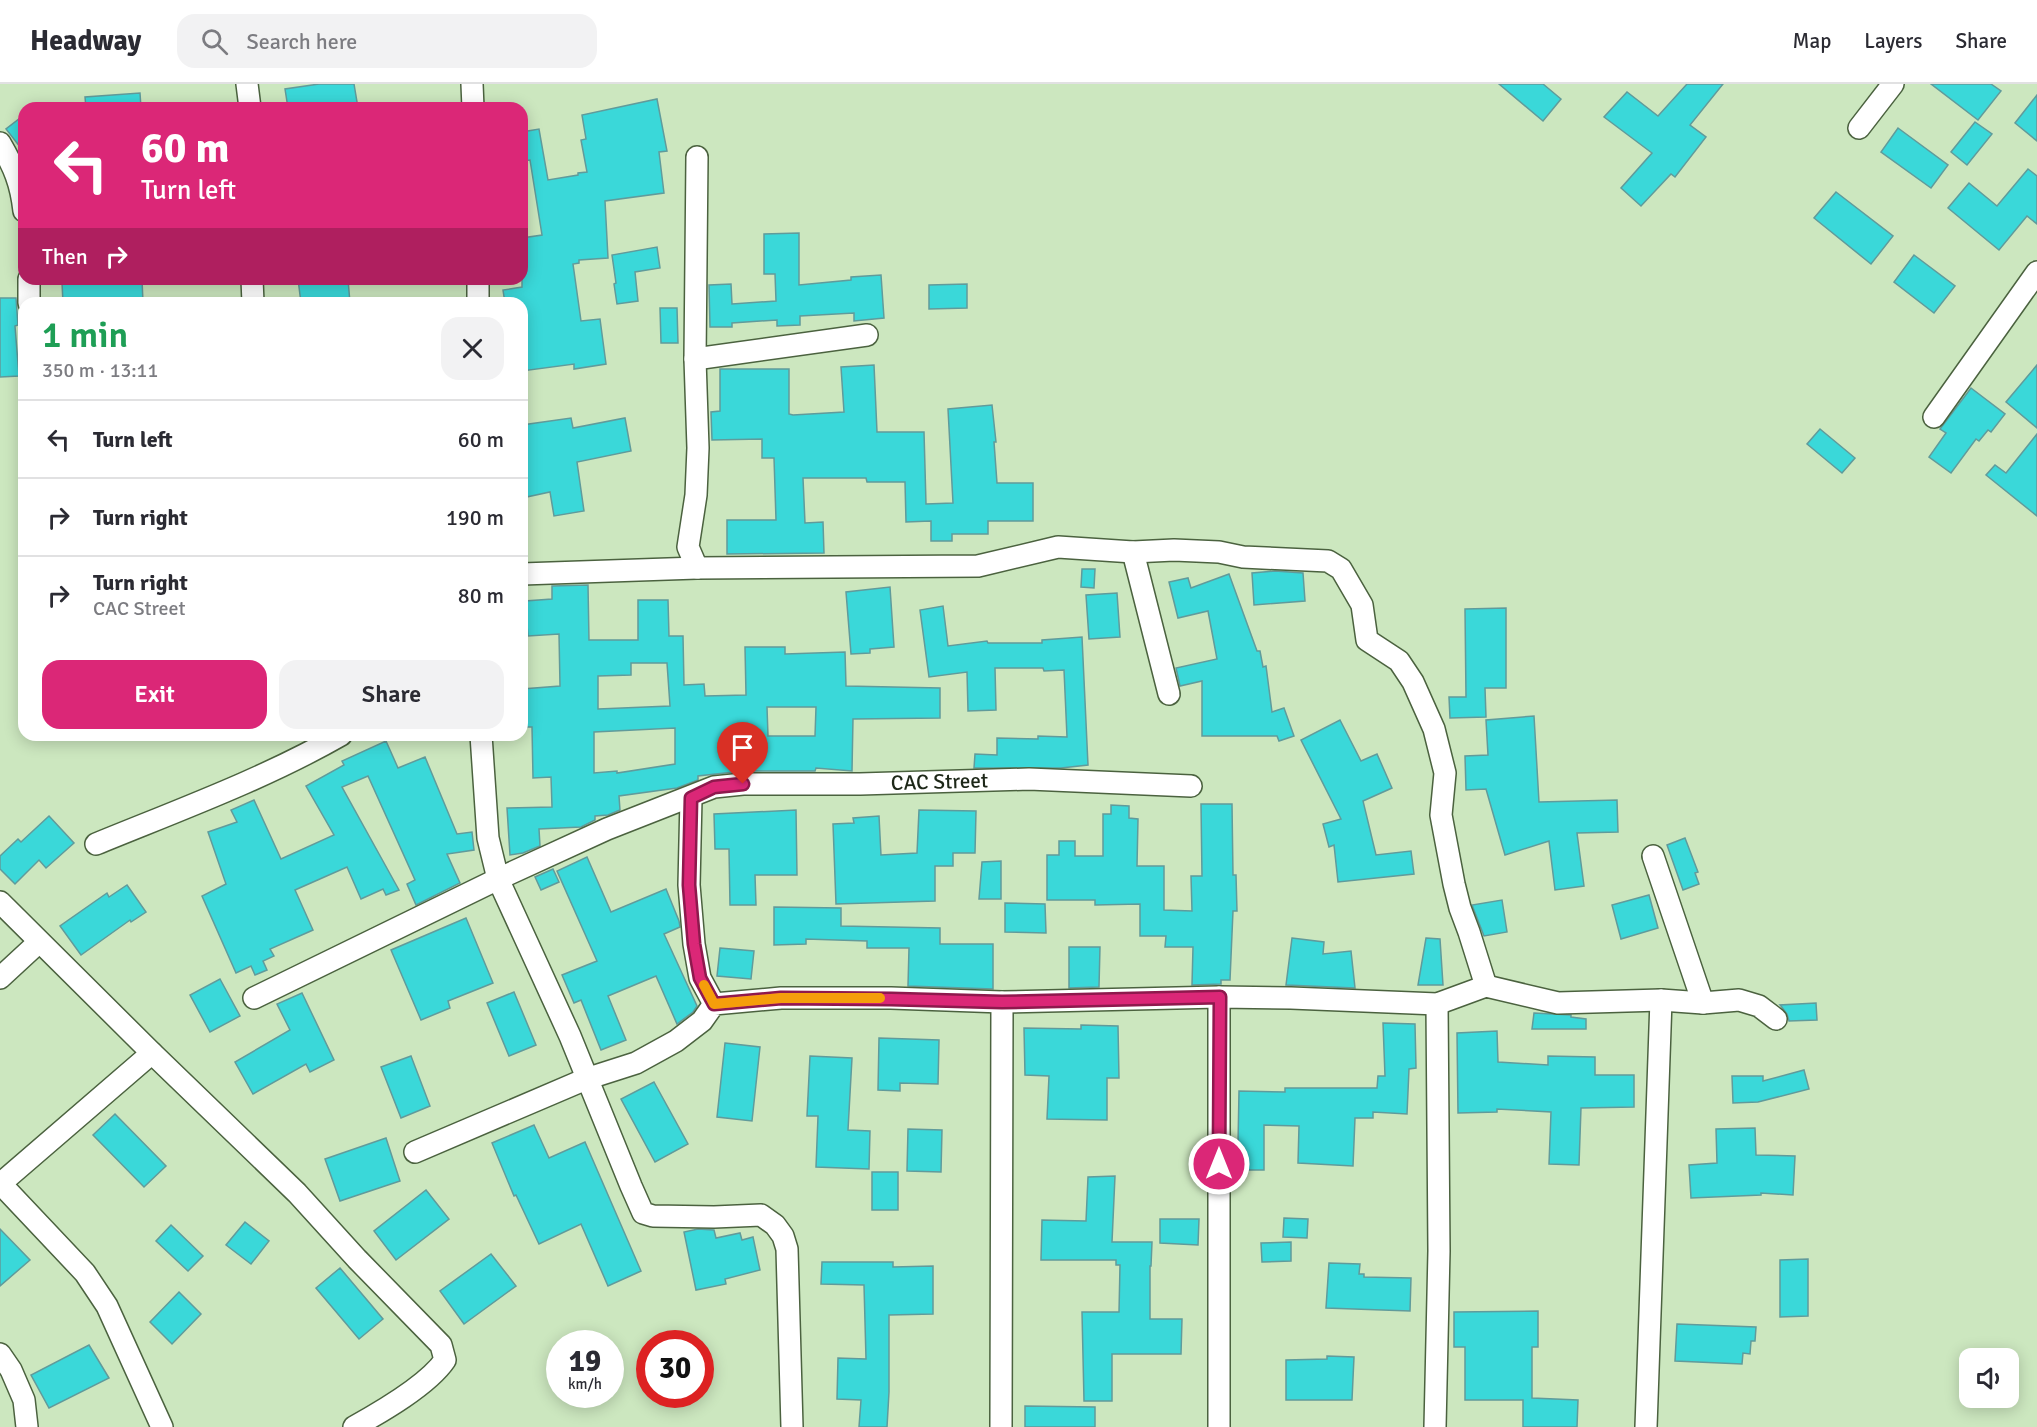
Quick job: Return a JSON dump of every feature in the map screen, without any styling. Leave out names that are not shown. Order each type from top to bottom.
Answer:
[{"type":"street","points":[[248,84],[250,102]]},
{"type":"street","points":[[472,84],[473,102]]},
{"type":"street","points":[[1859,128],[1893,84]]},
{"type":"street","points":[[0,142],[18,178]]},
{"type":"street","points":[[697,157],[695,358],[698,448],[696,495],[688,547],[697,568]]},
{"type":"street","points":[[1934,417],[2037,272]]},
{"type":"street","points":[[695,358],[867,336]]},
{"type":"street","points":[[528,574],[697,568],[978,566],[1058,547],[1133,552],[1219,552],[1243,558],[1328,561],[1341,569],[1362,605],[1367,640],[1399,661],[1413,682],[1434,729],[1445,773],[1441,815],[1454,884],[1486,986]]},
{"type":"street","points":[[1133,552],[1169,694]]},
{"type":"street","points":[[96,844],[220,794],[312,752],[331,741]]},
{"type":"street","points":[[481,741],[488,838],[498,879],[570,1036],[643,1213],[653,1216],[762,1215],[769,1219],[783,1236],[787,1249],[792,1427]]},
{"type":"street","name":"CAC Street","points":[[254,998],[498,879],[607,829],[691,798],[714,787],[743,784],[860,784],[1029,779],[1191,786]]},
{"type":"street","points":[[691,798],[689,885],[694,944],[700,978],[714,1004]]},
{"type":"street","points":[[1653,856],[1703,1003]]},
{"type":"street","points":[[0,902],[297,1193],[357,1259],[441,1345],[445,1360],[439,1369],[414,1389],[354,1427]]},
{"type":"street","points":[[0,978],[39,942]]},
{"type":"street","points":[[415,1152],[586,1079],[636,1063],[676,1041],[702,1021],[714,1004],[781,998],[1002,1002],[1220,997],[1437,1005],[1486,986],[1558,1003],[1661,1000],[1703,1003],[1739,1000],[1759,1006],[1776,1018]]},
{"type":"street","points":[[1219,1427],[1220,997]]},
{"type":"street","points":[[1646,1427],[1661,1000]]},
{"type":"street","points":[[1002,1002],[1002,1427]]},
{"type":"street","points":[[1435,1427],[1439,1251],[1437,1005]]},
{"type":"street","points":[[152,1053],[0,1184],[85,1273],[107,1306],[162,1427]]},
{"type":"street","points":[[0,1354],[11,1370],[24,1400],[27,1427]]},
{"type":"building","points":[[319,84],[354,84],[357,102],[287,102],[285,89]]},
{"type":"building","points":[[1499,84],[1543,84],[1561,99],[1543,121]]},
{"type":"building","points":[[1687,84],[1723,84],[1690,125],[1706,137],[1675,177],[1671,174],[1641,206],[1621,188],[1652,153],[1604,117],[1627,92],[1658,116]]},
{"type":"building","points":[[1931,84],[1991,84],[2001,91],[1978,120]]},
{"type":"building","points":[[140,93],[141,102],[85,102],[85,97]]},
{"type":"building","points":[[2037,95],[2037,141],[2015,123]]},
{"type":"building","points":[[657,99],[667,151],[659,152],[664,193],[605,201],[608,258],[579,260],[579,263],[573,264],[581,321],[600,319],[606,364],[574,369],[574,364],[528,370],[528,297],[504,297],[503,290],[528,285],[528,237],[542,235],[530,160],[528,160],[528,131],[539,129],[548,180],[578,175],[578,173],[587,172],[581,140],[586,139],[582,115]]},
{"type":"building","points":[[18,120],[18,144],[6,129]]},
{"type":"building","points":[[1975,122],[1992,134],[1967,165],[1951,152]]},
{"type":"building","points":[[1898,128],[1948,165],[1931,188],[1881,152]]},
{"type":"building","points":[[2028,169],[2037,176],[2037,224],[2027,216],[1999,250],[1948,208],[1969,183],[1997,206]]},
{"type":"building","points":[[1836,192],[1893,236],[1871,264],[1814,218]]},
{"type":"building","points":[[799,233],[799,285],[881,275],[884,318],[854,321],[854,313],[800,316],[800,325],[777,326],[777,320],[732,323],[732,327],[710,327],[709,285],[731,284],[732,304],[776,301],[775,274],[764,274],[764,234]]},
{"type":"building","points":[[657,247],[660,268],[635,272],[638,301],[617,304],[612,255]]},
{"type":"building","points":[[1914,255],[1955,286],[1934,313],[1894,282]]},
{"type":"building","points":[[967,284],[967,308],[929,309],[929,285]]},
{"type":"building","points":[[62,285],[142,285],[143,297],[63,297]]},
{"type":"building","points":[[299,285],[348,285],[350,297],[300,297]]},
{"type":"building","points":[[0,298],[16,298],[18,376],[0,377]]},
{"type":"building","points":[[660,308],[677,308],[678,343],[661,343]]},
{"type":"building","points":[[874,365],[877,432],[924,432],[926,504],[953,503],[948,409],[992,405],[997,483],[1033,483],[1033,521],[988,521],[988,534],[952,534],[952,541],[931,541],[931,521],[906,522],[905,482],[867,482],[866,478],[803,478],[805,523],[823,522],[824,553],[727,554],[727,520],[776,520],[774,458],[762,458],[762,439],[712,440],[711,412],[720,411],[720,369],[789,369],[789,414],[793,415],[844,412],[841,367]]},
{"type":"building","points":[[2037,365],[2037,428],[2006,402]]},
{"type":"building","points":[[1971,388],[2005,414],[1991,432],[1988,430],[1979,441],[1976,439],[1951,473],[1929,457],[1946,433],[1940,429]]},
{"type":"building","points":[[571,418],[573,428],[625,418],[631,451],[577,462],[584,511],[554,516],[550,492],[528,497],[528,424]]},
{"type":"building","points":[[1820,429],[1855,458],[1842,473],[1807,444]]},
{"type":"building","points":[[2037,434],[2037,516],[1986,475],[1995,465],[2006,473]]},
{"type":"building","points":[[1082,569],[1095,569],[1094,588],[1081,587]]},
{"type":"building","points":[[1275,571],[1303,573],[1305,601],[1254,605],[1252,573]]},
{"type":"building","points":[[1229,574],[1257,651],[1260,651],[1263,667],[1266,666],[1272,712],[1284,708],[1294,736],[1279,741],[1277,736],[1202,736],[1202,681],[1180,686],[1176,668],[1217,659],[1208,611],[1178,618],[1169,582],[1188,578],[1191,588]]},
{"type":"building","points":[[588,585],[589,640],[638,640],[638,600],[668,600],[669,636],[683,636],[684,685],[704,684],[705,696],[746,695],[745,647],[785,647],[785,654],[845,652],[846,686],[940,688],[940,718],[853,719],[852,771],[816,768],[815,771],[743,771],[698,776],[698,780],[677,788],[619,796],[620,810],[608,815],[595,816],[595,820],[581,827],[539,829],[540,846],[523,853],[510,855],[507,808],[552,807],[551,777],[533,778],[532,727],[528,727],[528,689],[560,686],[559,634],[528,636],[528,601],[552,599],[552,586]],"holes":[[[631,663],[667,663],[670,706],[598,709],[598,676],[631,675]],[[767,707],[816,707],[815,736],[768,736]],[[675,728],[675,764],[617,773],[617,771],[594,773],[594,732]]]},
{"type":"building","points":[[890,587],[894,647],[870,649],[870,653],[851,654],[846,592]]},
{"type":"building","points":[[1117,593],[1120,637],[1089,639],[1086,595]]},
{"type":"building","points":[[943,606],[948,646],[987,641],[988,643],[1042,643],[1042,640],[1082,637],[1088,765],[1061,768],[974,768],[975,754],[997,755],[997,738],[1067,737],[1064,670],[995,668],[996,710],[968,711],[967,672],[929,677],[920,610]]},
{"type":"building","points":[[1506,608],[1506,688],[1485,688],[1486,717],[1450,718],[1449,697],[1466,697],[1465,609]]},
{"type":"building","points":[[1534,716],[1539,802],[1617,800],[1618,832],[1577,833],[1584,886],[1555,890],[1549,841],[1505,855],[1486,789],[1466,790],[1465,756],[1488,755],[1486,720]]},
{"type":"building","points":[[1340,720],[1361,761],[1377,754],[1392,788],[1363,801],[1376,855],[1411,851],[1414,874],[1338,882],[1334,845],[1329,847],[1323,824],[1341,819],[1301,740]]},
{"type":"building","points":[[386,741],[398,768],[425,757],[457,834],[472,832],[474,850],[447,854],[460,883],[416,905],[407,884],[415,880],[368,776],[342,787],[399,890],[386,895],[383,889],[361,899],[347,867],[295,890],[313,930],[270,949],[274,956],[263,961],[267,970],[255,975],[251,966],[236,973],[202,896],[226,884],[208,832],[237,822],[231,810],[254,800],[281,859],[334,835],[306,786],[344,765],[342,761]]},
{"type":"building","points":[[1201,804],[1232,804],[1233,875],[1236,875],[1237,911],[1233,911],[1230,980],[1221,980],[1221,984],[1192,985],[1193,947],[1165,947],[1166,936],[1140,936],[1140,904],[1095,905],[1095,900],[1047,900],[1047,855],[1059,855],[1059,841],[1075,841],[1075,856],[1103,856],[1103,814],[1111,814],[1111,805],[1129,806],[1129,818],[1138,819],[1137,866],[1164,866],[1164,910],[1192,911],[1191,876],[1202,876]]},
{"type":"building","points":[[796,810],[797,875],[755,875],[756,905],[730,905],[729,849],[715,849],[714,814]]},
{"type":"building","points":[[919,810],[976,811],[975,853],[953,853],[953,866],[935,866],[935,901],[836,904],[833,824],[854,823],[853,818],[879,816],[881,855],[917,853]]},
{"type":"building","points":[[49,816],[74,843],[46,868],[39,860],[15,884],[0,869],[0,856],[18,839],[21,842]]},
{"type":"building","points":[[1685,838],[1698,872],[1695,873],[1699,884],[1683,890],[1667,845]]},
{"type":"building","points":[[587,857],[611,912],[666,889],[680,927],[664,934],[697,1006],[677,1024],[656,976],[608,996],[626,1040],[601,1050],[581,1000],[574,1003],[562,975],[597,961],[557,871]]},
{"type":"building","points":[[1001,861],[1001,899],[979,899],[982,862]]},
{"type":"building","points":[[553,869],[559,882],[541,890],[535,877]]},
{"type":"building","points":[[127,885],[146,912],[131,922],[130,920],[81,955],[60,926],[107,893],[109,897]]},
{"type":"building","points":[[1649,895],[1658,928],[1621,939],[1612,905]]},
{"type":"building","points":[[1502,900],[1507,932],[1484,936],[1472,905]]},
{"type":"building","points":[[1005,903],[1045,904],[1046,933],[1005,932]]},
{"type":"building","points":[[774,907],[841,908],[841,926],[940,928],[940,944],[993,944],[993,989],[908,986],[909,948],[867,948],[867,941],[806,939],[806,944],[774,945]]},
{"type":"building","points":[[466,918],[493,983],[448,1001],[450,1008],[421,1020],[391,950]]},
{"type":"building","points":[[1292,938],[1324,942],[1323,954],[1351,951],[1355,988],[1286,985]]},
{"type":"building","points":[[1426,938],[1440,939],[1443,985],[1418,985]]},
{"type":"building","points":[[1069,947],[1100,947],[1099,987],[1069,988]]},
{"type":"building","points":[[720,948],[754,951],[751,979],[717,976]]},
{"type":"building","points":[[220,979],[240,1016],[210,1032],[190,995]]},
{"type":"building","points":[[514,992],[536,1045],[509,1056],[487,1003]]},
{"type":"building","points":[[302,993],[334,1060],[310,1072],[306,1064],[253,1094],[235,1062],[290,1030],[277,1004]]},
{"type":"building","points":[[1816,1003],[1817,1020],[1789,1021],[1780,1005]]},
{"type":"building","points":[[1534,1013],[1571,1015],[1571,1017],[1586,1019],[1586,1029],[1532,1029]]},
{"type":"building","points":[[1383,1023],[1415,1024],[1416,1068],[1409,1069],[1407,1114],[1373,1112],[1373,1118],[1355,1118],[1353,1166],[1298,1163],[1299,1126],[1264,1125],[1264,1170],[1235,1170],[1239,1091],[1285,1092],[1285,1088],[1377,1088],[1378,1076],[1385,1076]]},
{"type":"building","points":[[1081,1025],[1118,1026],[1119,1078],[1107,1078],[1107,1120],[1047,1119],[1049,1076],[1025,1075],[1024,1028],[1081,1029]]},
{"type":"building","points":[[1497,1031],[1498,1062],[1548,1065],[1548,1056],[1595,1057],[1595,1075],[1634,1075],[1634,1107],[1581,1108],[1579,1165],[1549,1164],[1551,1112],[1497,1109],[1497,1112],[1458,1113],[1457,1033]]},
{"type":"building","points":[[879,1038],[939,1040],[938,1084],[900,1083],[900,1091],[878,1090]]},
{"type":"building","points":[[725,1043],[760,1047],[752,1121],[717,1117]]},
{"type":"building","points":[[411,1056],[430,1106],[401,1118],[381,1067]]},
{"type":"building","points":[[810,1056],[852,1058],[848,1130],[870,1131],[869,1169],[816,1167],[818,1116],[807,1116]]},
{"type":"building","points":[[1804,1070],[1809,1089],[1758,1102],[1733,1103],[1732,1076],[1763,1076],[1763,1081]]},
{"type":"building","points":[[654,1082],[688,1144],[655,1162],[621,1099]]},
{"type":"building","points":[[115,1114],[166,1166],[144,1187],[93,1135]]},
{"type":"building","points":[[534,1125],[549,1158],[585,1142],[641,1271],[608,1286],[581,1224],[539,1244],[516,1195],[514,1196],[492,1143]]},
{"type":"building","points":[[1755,1128],[1756,1155],[1795,1156],[1793,1195],[1761,1193],[1761,1195],[1691,1198],[1689,1165],[1717,1163],[1716,1129]]},
{"type":"building","points":[[908,1129],[942,1130],[941,1172],[907,1171]]},
{"type":"building","points":[[386,1138],[400,1181],[340,1201],[325,1159]]},
{"type":"building","points":[[872,1172],[898,1172],[898,1210],[872,1210]]},
{"type":"building","points":[[1115,1176],[1112,1242],[1152,1242],[1150,1319],[1182,1319],[1181,1354],[1112,1354],[1112,1401],[1084,1401],[1082,1312],[1119,1312],[1120,1265],[1116,1265],[1116,1260],[1041,1260],[1042,1220],[1086,1221],[1088,1177]]},
{"type":"building","points":[[426,1190],[449,1219],[396,1260],[374,1231]]},
{"type":"building","points":[[1284,1218],[1308,1219],[1307,1238],[1283,1237]]},
{"type":"building","points":[[1160,1219],[1199,1219],[1198,1245],[1160,1243]]},
{"type":"building","points":[[245,1222],[269,1241],[251,1264],[226,1245]]},
{"type":"building","points":[[171,1225],[203,1256],[188,1271],[156,1241]]},
{"type":"building","points":[[0,1229],[30,1260],[0,1286]]},
{"type":"building","points":[[698,1229],[714,1230],[716,1238],[740,1233],[742,1240],[753,1237],[760,1270],[725,1279],[726,1284],[696,1290],[684,1232]]},
{"type":"building","points":[[1291,1242],[1291,1261],[1262,1262],[1261,1243]]},
{"type":"building","points":[[491,1254],[516,1286],[464,1324],[440,1291]]},
{"type":"building","points":[[1808,1259],[1808,1316],[1780,1317],[1780,1260]]},
{"type":"building","points":[[822,1262],[893,1262],[893,1267],[933,1266],[933,1314],[889,1315],[887,1427],[859,1427],[861,1400],[837,1399],[838,1358],[866,1359],[864,1285],[821,1284]]},
{"type":"building","points":[[1329,1263],[1360,1264],[1359,1274],[1364,1274],[1364,1277],[1411,1278],[1410,1311],[1326,1308]]},
{"type":"building","points":[[340,1268],[383,1319],[359,1339],[316,1288]]},
{"type":"building","points":[[179,1292],[201,1314],[172,1344],[150,1322]]},
{"type":"building","points":[[1538,1311],[1538,1347],[1532,1347],[1532,1398],[1578,1400],[1577,1427],[1523,1427],[1523,1400],[1465,1400],[1465,1347],[1454,1347],[1454,1312]]},
{"type":"building","points":[[1677,1324],[1756,1327],[1755,1341],[1751,1341],[1750,1354],[1743,1353],[1742,1364],[1675,1361]]},
{"type":"building","points":[[89,1345],[109,1378],[49,1408],[31,1375]]},
{"type":"building","points":[[1327,1356],[1354,1357],[1352,1400],[1286,1400],[1286,1360],[1327,1359]]},
{"type":"building","points":[[1025,1406],[1095,1407],[1095,1427],[1025,1427]]},
{"type":"slow traffic","points":[[704,985],[714,1004],[781,998],[880,998]]},
{"type":"route","points":[[743,784],[714,787],[691,798],[689,885],[694,944],[700,978],[714,1004],[781,998],[1002,1002],[1220,997],[1219,1164]]}]
